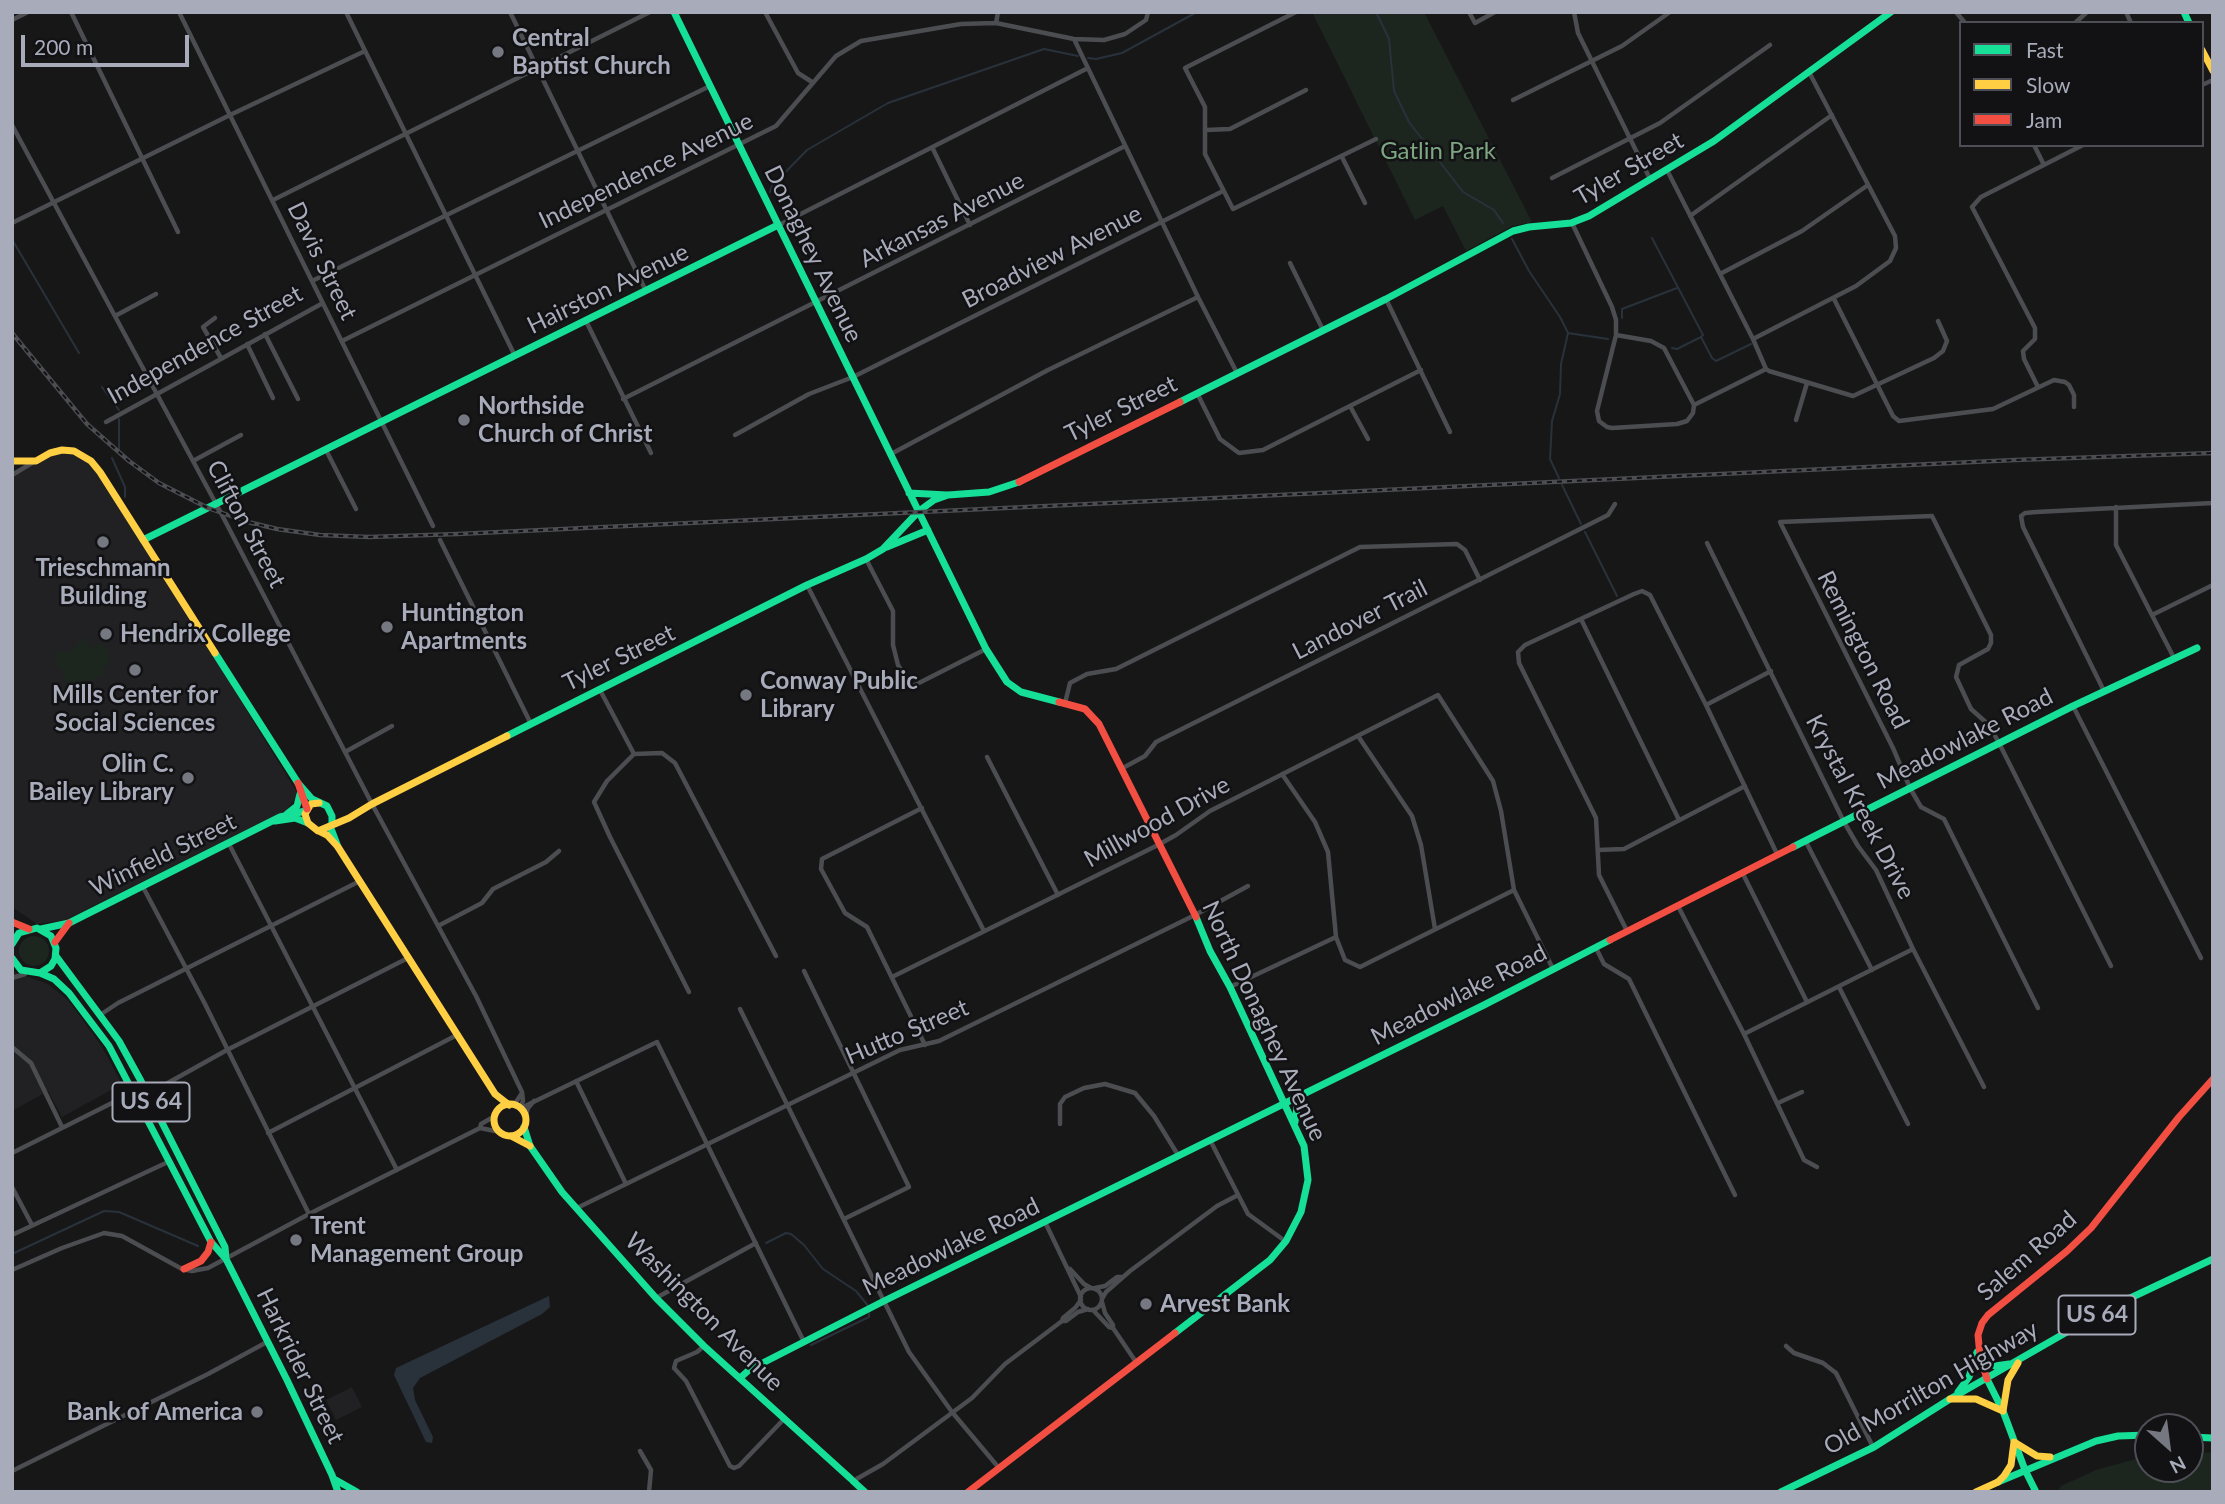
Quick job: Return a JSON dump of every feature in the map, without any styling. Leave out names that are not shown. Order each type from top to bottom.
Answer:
[{"type":"main road","name":"Donaghey Avenue","points":[[674,12],[919,511]]},
{"type":"main road","name":"Tyler Street","points":[[331,825],[344,821],[372,804],[807,585],[866,559],[883,549],[919,511],[934,500],[948,495],[989,492],[1010,486],[1385,299],[1513,231],[1572,223],[1589,216],[1714,141],[1891,12]]},
{"type":"main road","points":[[2204,54],[2213,71]]},
{"type":"main road","name":"Hairston Avenue","points":[[143,540],[778,225]]},
{"type":"main road","points":[[12,461],[36,461],[61,450],[74,451],[91,461],[100,471],[298,783],[312,799],[330,810],[341,816],[354,814]]},
{"type":"main road","points":[[909,493],[948,495]]},
{"type":"main road","name":"North Donaghey Avenue","points":[[919,511],[986,649],[1007,682],[1021,692],[1038,698],[1085,709],[1098,724],[1195,915],[1295,1123],[1304,1146],[1308,1180],[1301,1212],[1286,1241],[1260,1269],[968,1492]]},
{"type":"main road","points":[[883,549],[928,530]]},
{"type":"main road","name":"Meadowlake Road","points":[[740,1378],[749,1370],[884,1301],[1484,1006],[1999,743],[2197,648]]},
{"type":"main road","points":[[298,783],[305,800],[308,823],[327,835],[361,881],[495,1094],[516,1106],[526,1118],[520,1132],[511,1136],[500,1132],[495,1125],[495,1094]]},
{"type":"main road","points":[[287,814],[296,806],[300,793]]},
{"type":"main road","points":[[306,810],[311,804],[319,803]]},
{"type":"main road","name":"Winfield Street","points":[[29,929],[69,923],[287,814],[306,810]]},
{"type":"main road","points":[[330,810],[331,825],[338,848]]},
{"type":"main road","name":"Winfield Street","points":[[275,821],[295,818],[308,823]]},
{"type":"main road","points":[[335,837],[344,821]]},
{"type":"main road","points":[[318,831],[331,825]]},
{"type":"main road","points":[[12,922],[29,929]]},
{"type":"main road","name":"Winfield Street","points":[[55,943],[69,923]]},
{"type":"main road","points":[[12,944],[19,933],[29,929]]},
{"type":"main road","points":[[36,973],[51,966],[56,956],[55,943],[51,936],[41,929]]},
{"type":"main road","name":"Harkrider Street","points":[[56,956],[122,1046],[148,1094],[225,1247],[226,1259],[338,1492]]},
{"type":"main road","name":"Harkrider Street","points":[[12,958],[21,970],[49,976],[62,985],[111,1049],[211,1242],[226,1259]]},
{"type":"main road","name":"Salem Road","points":[[2036,1492],[1987,1379],[1979,1348],[1978,1335],[1982,1323],[2091,1228],[2179,1117],[2213,1079]]},
{"type":"main road","points":[[1295,1123],[1297,1107],[1304,1094]]},
{"type":"main road","points":[[496,1115],[503,1107],[516,1106]]},
{"type":"main road","name":"Washington Avenue","points":[[524,1127],[530,1146],[577,1208],[656,1298],[704,1346],[865,1492]]},
{"type":"main road","name":"Washington Avenue","points":[[511,1136],[530,1146]]},
{"type":"main road","points":[[184,1269],[201,1261],[211,1242]]},
{"type":"main road","name":"Old Morrilton Highway","points":[[1781,1492],[1874,1447],[1950,1399],[2107,1309],[2213,1259]]},
{"type":"main road","points":[[1979,1348],[1986,1361],[1995,1366],[2020,1360]]},
{"type":"main road","points":[[1950,1399],[1969,1377],[1979,1348]]},
{"type":"main road","points":[[1950,1399],[1976,1399],[2003,1411],[2008,1380],[2020,1360]]},
{"type":"main road","points":[[1976,1492],[2106,1438],[2134,1436]]},
{"type":"main road","points":[[1997,1482],[2011,1465],[2014,1443],[2042,1457],[2065,1453]]},
{"type":"main road","points":[[334,1479],[357,1492]]},
{"type":"street","points":[[12,20],[28,12]]},
{"type":"street","points":[[71,12],[178,232]]},
{"type":"street","name":"Davis Street","points":[[179,12],[433,526]]},
{"type":"street","points":[[346,12],[515,356]]},
{"type":"street","points":[[510,12],[646,292]]},
{"type":"street","points":[[273,200],[650,12]]},
{"type":"street","points":[[765,12],[798,74],[813,82]]},
{"type":"street","points":[[996,23],[998,12]]},
{"type":"street","name":"Independence Avenue","points":[[342,341],[776,126],[836,56],[861,41],[961,24],[996,23],[1074,39],[1104,40],[1125,34],[1146,20],[1149,12]]},
{"type":"street","points":[[1296,12],[1185,68],[1205,107],[1205,154],[1233,209],[1376,139]]},
{"type":"street","points":[[1469,12],[1475,23],[1495,12]]},
{"type":"street","points":[[1574,12],[1578,33],[1651,180]]},
{"type":"street","points":[[1513,100],[1629,41],[1670,12]]},
{"type":"street","points":[[1074,39],[1237,373]]},
{"type":"street","points":[[1552,178],[1672,115],[1770,45]]},
{"type":"street","points":[[12,223],[365,51]]},
{"type":"street","name":"Hairston Avenue","points":[[778,225],[1088,68]]},
{"type":"street","points":[[1754,340],[1834,299],[1884,266],[1890,261],[1896,248],[1895,236],[1809,72]]},
{"type":"street","points":[[312,281],[710,86]]},
{"type":"street","points":[[1206,130],[1230,129],[1306,90]]},
{"type":"street","points":[[1690,216],[1832,115]]},
{"type":"street","name":"Clifton Street","points":[[12,125],[476,996],[522,1092]]},
{"type":"street","name":"Arkansas Avenue","points":[[623,399],[1125,146]]},
{"type":"street","points":[[932,147],[971,225]]},
{"type":"street","points":[[2035,147],[2044,165]]},
{"type":"street","points":[[2038,387],[2023,355],[2024,348],[2035,339],[2035,328],[1972,207],[1982,197],[2079,147]]},
{"type":"street","points":[[1342,157],[1365,202]]},
{"type":"street","points":[[1667,170],[1754,340],[1766,369]]},
{"type":"street","points":[[1720,274],[1802,231],[1868,185]]},
{"type":"street","name":"Broadview Avenue","points":[[735,435],[809,394],[853,377],[1223,191]]},
{"type":"street","points":[[1572,223],[1615,313],[1615,335],[1597,416],[1602,425],[1612,428],[1683,424],[1691,417],[1694,405],[1667,352],[1660,344],[1651,341],[1615,335]]},
{"type":"street","points":[[1290,263],[1323,330]]},
{"type":"street","points":[[116,316],[156,294]]},
{"type":"street","points":[[891,454],[1048,370],[1198,297]]},
{"type":"street","points":[[1385,299],[1450,432]]},
{"type":"street","points":[[1834,299],[1893,416],[1899,421],[1983,412],[2054,380],[2065,382],[2072,390],[2074,407]]},
{"type":"street","name":"Independence Street","points":[[106,422],[323,303]]},
{"type":"street","points":[[215,318],[202,327],[221,358]]},
{"type":"street","points":[[586,321],[651,453]]},
{"type":"street","points":[[1694,405],[1766,369],[1853,396],[1943,351],[1947,341],[1938,321]]},
{"type":"street","points":[[264,334],[299,399]]},
{"type":"street","points":[[247,344],[273,398]]},
{"type":"street","points":[[1197,393],[1220,439],[1239,453],[1263,450],[1421,370]]},
{"type":"street","points":[[1796,420],[1807,383]]},
{"type":"street","points":[[1350,406],[1368,439]]},
{"type":"street","points":[[193,461],[241,435]]},
{"type":"street","points":[[326,450],[356,509]]},
{"type":"street","points":[[12,475],[36,461]]},
{"type":"street","points":[[2104,691],[2023,527],[2021,516],[2036,512],[2213,503]]},
{"type":"street","name":"Landover Trail","points":[[1121,769],[1145,756],[1156,742],[1608,515],[1615,504]]},
{"type":"street","points":[[2116,507],[2116,545],[2175,659]]},
{"type":"street","name":"Remington Road","points":[[1999,743],[1989,725],[1971,709],[1956,677],[1959,665],[1988,649],[1991,635],[1932,516],[1780,522],[1893,748],[1910,788],[1921,807],[1944,818],[2038,1008]]},
{"type":"street","points":[[440,540],[531,724]]},
{"type":"street","name":"Krystal Kreek Drive","points":[[1707,542],[1844,821],[1876,870],[1984,1087]]},
{"type":"street","points":[[1065,703],[1070,683],[1087,674],[1116,669],[1360,547],[1457,544],[1465,550],[1480,580]]},
{"type":"street","points":[[866,559],[893,611],[893,645],[898,665],[911,687],[986,649]]},
{"type":"street","points":[[2152,615],[2213,584]]},
{"type":"street","points":[[807,585],[984,931]]},
{"type":"street","points":[[1627,932],[1599,875],[1596,818],[1519,663],[1518,652],[1525,645],[1634,594],[1646,592],[1653,600],[1706,705],[1778,855]]},
{"type":"street","points":[[1581,619],[1679,820]]},
{"type":"street","points":[[1706,705],[1770,671]]},
{"type":"street","points":[[600,689],[634,754]]},
{"type":"street","name":"Millwood Drive","points":[[892,977],[1158,845],[1210,811],[1438,695],[1493,781],[1502,811],[1514,890]]},
{"type":"street","points":[[2074,706],[2201,958]]},
{"type":"street","points":[[345,752],[392,726]]},
{"type":"street","points":[[1357,736],[1412,816],[1421,845],[1436,929]]},
{"type":"street","points":[[1999,743],[2111,965]]},
{"type":"street","points":[[689,992],[594,802],[607,781],[634,754],[662,753],[675,763],[776,956]]},
{"type":"street","points":[[986,757],[1058,895]]},
{"type":"street","points":[[1282,774],[1314,822],[1328,852],[1336,937],[1345,960],[1360,967],[1514,890],[1553,969]]},
{"type":"street","points":[[1598,850],[1624,849],[1745,786]]},
{"type":"street","points":[[922,808],[822,859],[821,869],[845,913],[867,927],[925,1045]]},
{"type":"street","points":[[1805,840],[1872,970]]},
{"type":"street","points":[[228,844],[397,1170]]},
{"type":"street","points":[[438,926],[482,902],[493,889],[546,862],[559,851]]},
{"type":"street","points":[[1742,872],[1807,1002]]},
{"type":"street","points":[[100,1015],[186,968],[361,881]]},
{"type":"street","points":[[143,886],[309,1214]]},
{"type":"street","name":"Hutto Street","points":[[577,1208],[900,1050],[939,1041],[1195,915],[1248,886]]},
{"type":"street","points":[[1678,906],[1744,1034],[1804,1160],[1817,1167]]},
{"type":"street","points":[[1230,987],[1336,937]]},
{"type":"street","points":[[1596,948],[1604,964],[1629,979],[1735,1195]]},
{"type":"street","points":[[1744,1034],[1913,949]]},
{"type":"street","points":[[148,1094],[227,1050],[409,957]]},
{"type":"street","points":[[804,971],[909,1186],[844,1219]]},
{"type":"street","points":[[12,978],[36,973]]},
{"type":"street","points":[[1839,987],[1908,1124]]},
{"type":"street","points":[[740,1009],[909,1352],[952,1412],[999,1468]]},
{"type":"street","points":[[268,1133],[458,1035]]},
{"type":"street","points":[[516,1106],[535,1101],[657,1042],[804,1342]]},
{"type":"street","points":[[12,1047],[31,1063],[62,1127]]},
{"type":"street","points":[[576,1081],[626,1184]]},
{"type":"street","points":[[1060,1124],[1060,1104],[1065,1097],[1084,1088],[1105,1084],[1135,1093],[1154,1116],[1178,1156]]},
{"type":"street","points":[[12,1153],[133,1092]]},
{"type":"street","points":[[522,1092],[527,1100],[535,1101]]},
{"type":"street","points":[[516,1106],[523,1101],[522,1092]]},
{"type":"street","points":[[1778,1103],[1802,1092]]},
{"type":"street","points":[[526,1118],[528,1108],[535,1101]]},
{"type":"street","points":[[12,1270],[104,1233],[122,1236],[184,1269],[202,1270],[480,1128],[481,1124],[496,1115]]},
{"type":"street","points":[[480,1128],[500,1132]]},
{"type":"street","points":[[1210,1140],[1248,1214],[1286,1241]]},
{"type":"street","points":[[12,1235],[168,1161]]},
{"type":"street","points":[[12,1186],[33,1225]]},
{"type":"street","points":[[852,1480],[883,1464],[972,1398],[1005,1364],[1062,1321],[1075,1308],[1085,1290],[1105,1286],[1122,1276],[1217,1206],[1238,1195]]},
{"type":"street","points":[[1045,1222],[1069,1268],[1084,1284],[1100,1292],[1103,1309],[1136,1362]]},
{"type":"street","points":[[656,1298],[756,1243]]},
{"type":"street","points":[[1069,1268],[1083,1306],[1113,1328]]},
{"type":"street","points":[[1062,1321],[1081,1311],[1097,1308],[1106,1292],[1120,1281],[1122,1276]]},
{"type":"street","points":[[12,1471],[191,1383],[267,1342]]},
{"type":"street","points":[[704,1346],[676,1361],[674,1368],[686,1381],[730,1466],[739,1466],[785,1419]]},
{"type":"street","points":[[1786,1346],[1794,1353],[1823,1363],[1836,1373],[1874,1447]]},
{"type":"street","points":[[640,1451],[650,1470],[649,1492]]},
{"type":"shaded area","name":"Hendrix College","points":[[74,451],[100,472],[298,794],[287,810],[65,920],[37,924],[12,907],[12,475],[50,453]]},
{"type":"shaded area","points":[[12,971],[48,984],[68,1000],[101,1045],[122,1084],[62,1117],[48,1091],[12,1111]]},
{"type":"shaded area","points":[[549,1296],[550,1307],[542,1314],[420,1378],[413,1388],[415,1400],[433,1437],[432,1443],[426,1442],[394,1375],[396,1368]]},
{"type":"shaded area","points":[[352,1387],[362,1407],[336,1420],[326,1400]]},
{"type":"green space","name":"Gatlin Park","points":[[1312,12],[1424,12],[1532,222],[1512,226],[1466,251],[1443,206],[1415,220]]},
{"type":"green space","points":[[85,637],[91,648],[102,642],[111,659],[103,670],[105,674],[79,685],[80,687],[73,691],[62,675],[65,674],[63,670],[60,671],[53,653],[73,649]]},
{"type":"green space","points":[[34,936],[40,937],[48,945],[48,957],[40,965],[34,966],[28,965],[20,957],[19,951],[20,945],[28,937]]},
{"type":"green space","points":[[2213,1452],[2213,1492],[2060,1492],[2059,1489],[2096,1470],[2134,1459],[2134,1483],[2204,1483],[2204,1453]]},
{"type":"waterway","points":[[1088,58],[1096,59],[1122,53],[1197,12]]},
{"type":"waterway","points":[[1376,12],[1389,39],[1394,91],[1409,122],[1463,192],[1494,210],[1503,223]]},
{"type":"waterway","points":[[770,192],[772,186],[807,150],[888,103],[1044,49],[1078,56]]},
{"type":"waterway","points":[[1652,238],[1703,335],[1701,337]]},
{"type":"waterway","points":[[1512,239],[1568,333],[1561,364],[1560,394],[1552,421],[1550,459],[1559,478]]},
{"type":"waterway","points":[[13,241],[79,353]]},
{"type":"waterway","points":[[1622,318],[1622,309],[1677,288]]},
{"type":"waterway","points":[[1568,333],[1608,339]]},
{"type":"waterway","points":[[1672,348],[1677,349],[1701,337],[1716,361],[1751,344]]},
{"type":"waterway","points":[[102,387],[119,410]]},
{"type":"waterway","points":[[119,419],[119,450]]},
{"type":"waterway","points":[[112,458],[125,487],[125,497]]},
{"type":"waterway","points":[[1562,485],[1581,524]]},
{"type":"waterway","points":[[1585,532],[1617,596]]},
{"type":"waterway","points":[[12,1254],[104,1211],[119,1212],[198,1246]]},
{"type":"waterway","points":[[766,1243],[786,1233],[791,1234],[804,1245],[823,1269],[856,1291],[869,1307]]},
{"type":"waterway","points":[[811,1345],[869,1317],[869,1313]]},
{"type":"railway","points":[[12,333],[87,424],[159,483],[208,508],[248,522],[320,535],[369,537],[458,534],[2015,460],[2213,453]]},
{"type":"traffic: fast","points":[[674,12],[986,649],[1007,682],[1021,692],[1059,702]]},
{"type":"traffic: fast","points":[[1180,402],[1386,299],[1513,231],[1571,223],[1589,216],[1714,141],[1891,12]]},
{"type":"traffic: fast","points":[[2184,12],[2188,21]]},
{"type":"traffic: fast","points":[[143,540],[778,225]]},
{"type":"traffic: fast","points":[[507,736],[807,585],[866,559],[883,549],[919,511],[934,500],[948,495],[989,492],[1019,482]]},
{"type":"traffic: fast","points":[[909,493],[947,495]]},
{"type":"traffic: fast","points":[[887,547],[928,530]]},
{"type":"traffic: fast","points":[[1793,847],[2073,706],[2197,648]]},
{"type":"traffic: fast","points":[[215,653],[298,783],[312,799],[327,806],[332,816],[332,824]]},
{"type":"traffic: fast","points":[[287,814],[297,806],[300,794]]},
{"type":"traffic: fast","points":[[41,929],[69,923],[280,817],[305,811]]},
{"type":"traffic: fast","points":[[275,821],[295,818],[308,823]]},
{"type":"traffic: fast","points":[[330,826],[338,847]]},
{"type":"traffic: fast","points":[[1175,1333],[1270,1260],[1286,1241],[1301,1212],[1308,1180],[1304,1146],[1196,917]]},
{"type":"traffic: fast","points":[[12,944],[19,933],[37,928],[51,936],[56,948],[51,966],[40,973],[21,970],[12,958]]},
{"type":"traffic: fast","points":[[740,1378],[749,1370],[884,1301],[1484,1005],[1610,940]]},
{"type":"traffic: fast","points":[[56,956],[119,1041],[141,1081],[225,1247],[226,1259],[287,1380],[338,1492]]},
{"type":"traffic: fast","points":[[40,973],[54,979],[69,993],[109,1046],[211,1242],[226,1259]]},
{"type":"traffic: fast","points":[[1295,1122],[1297,1107],[1304,1094]]},
{"type":"traffic: fast","points":[[524,1127],[530,1146],[562,1192],[656,1298],[704,1346],[851,1479]]},
{"type":"traffic: fast","points":[[1781,1492],[1874,1447],[1950,1399],[2107,1309],[2213,1259]]},
{"type":"traffic: fast","points":[[1958,1392],[1969,1377],[1977,1352]]},
{"type":"traffic: fast","points":[[1981,1353],[1986,1361],[1995,1366],[2009,1364]]},
{"type":"traffic: fast","points":[[1987,1379],[2036,1492]]},
{"type":"traffic: fast","points":[[1998,1482],[2096,1441],[2134,1435]]},
{"type":"traffic: fast","points":[[2204,1438],[2213,1438]]},
{"type":"traffic: fast","points":[[334,1479],[357,1492]]},
{"type":"traffic: fast","points":[[853,1481],[865,1492]]},
{"type":"traffic: slow","points":[[2204,54],[2213,71]]},
{"type":"traffic: slow","points":[[12,461],[36,461],[62,450],[74,451],[91,461],[215,653]]},
{"type":"traffic: slow","points":[[319,803],[311,804],[305,814],[308,823],[318,831],[349,818],[507,736]]},
{"type":"traffic: slow","points":[[319,831],[338,847],[495,1094],[509,1105]]},
{"type":"traffic: slow","points":[[510,1104],[521,1109],[526,1120],[521,1131],[510,1136],[499,1131],[494,1120],[499,1109],[510,1104]]},
{"type":"traffic: slow","points":[[511,1136],[530,1146]]},
{"type":"traffic: slow","points":[[1950,1399],[1976,1399],[2003,1411],[2008,1380],[2018,1363]]},
{"type":"traffic: slow","points":[[1976,1492],[1998,1482],[2004,1476],[2011,1465],[2014,1442],[2037,1456],[2050,1457]]},
{"type":"traffic: jam","points":[[1019,482],[1180,402]]},
{"type":"traffic: jam","points":[[1059,702],[1085,709],[1099,724],[1196,917]]},
{"type":"traffic: jam","points":[[298,783],[307,809]]},
{"type":"traffic: jam","points":[[1610,940],[1793,847]]},
{"type":"traffic: jam","points":[[12,922],[29,929]]},
{"type":"traffic: jam","points":[[55,942],[69,923]]},
{"type":"traffic: jam","points":[[1987,1379],[1980,1356],[1978,1335],[1988,1315],[2091,1228],[2179,1117],[2213,1079]]},
{"type":"traffic: jam","points":[[184,1269],[201,1261],[211,1242]]},
{"type":"traffic: jam","points":[[968,1492],[1175,1333]]},
{"type":"place","name":"Central Baptist Church","points":[[498,52]]},
{"type":"place","name":"Northside Church of Christ","points":[[464,420]]},
{"type":"place","name":"Trieschmann Building","points":[[103,542]]},
{"type":"place","name":"Huntington Apartments","points":[[387,627]]},
{"type":"place","name":"Hendrix College","points":[[106,634]]},
{"type":"place","name":"Mills Center for Social Sciences","points":[[135,670]]},
{"type":"place","name":"Conway Public Library","points":[[746,695]]},
{"type":"place","name":"Olin C. Bailey Library","points":[[188,778]]},
{"type":"place","name":"Trent Management Group","points":[[296,1240]]},
{"type":"place","name":"Arvest Bank","points":[[1146,1304]]},
{"type":"place","name":"Bank of America","points":[[257,1412]]}]
